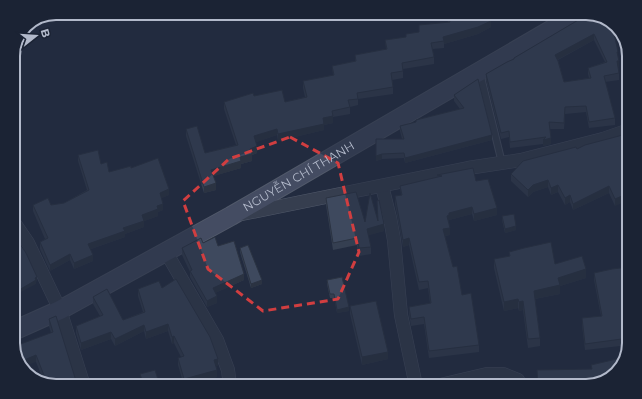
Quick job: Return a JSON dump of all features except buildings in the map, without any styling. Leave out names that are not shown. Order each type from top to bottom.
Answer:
[{"type":"main road","name":"NGUYỄN CHÍ THANH","points":[[20,328],[60,310],[231,216],[568,20]]},
{"type":"street","points":[[231,216],[468,168],[521,160],[581,145],[622,132]]},
{"type":"street","points":[[382,186],[394,240],[401,315],[415,379]]},
{"type":"street","points":[[20,231],[28,243],[60,310],[82,379]]},
{"type":"street","points":[[166,252],[217,340],[228,370],[229,379]]},
{"type":"street","points":[[466,379],[487,374],[502,374],[515,379]]},
{"type":"lane","points":[[479,72],[502,163]]},
{"type":"highlighted area","points":[[290,137],[338,163],[359,252],[338,299],[263,311],[208,269],[183,201],[229,159]]}]
